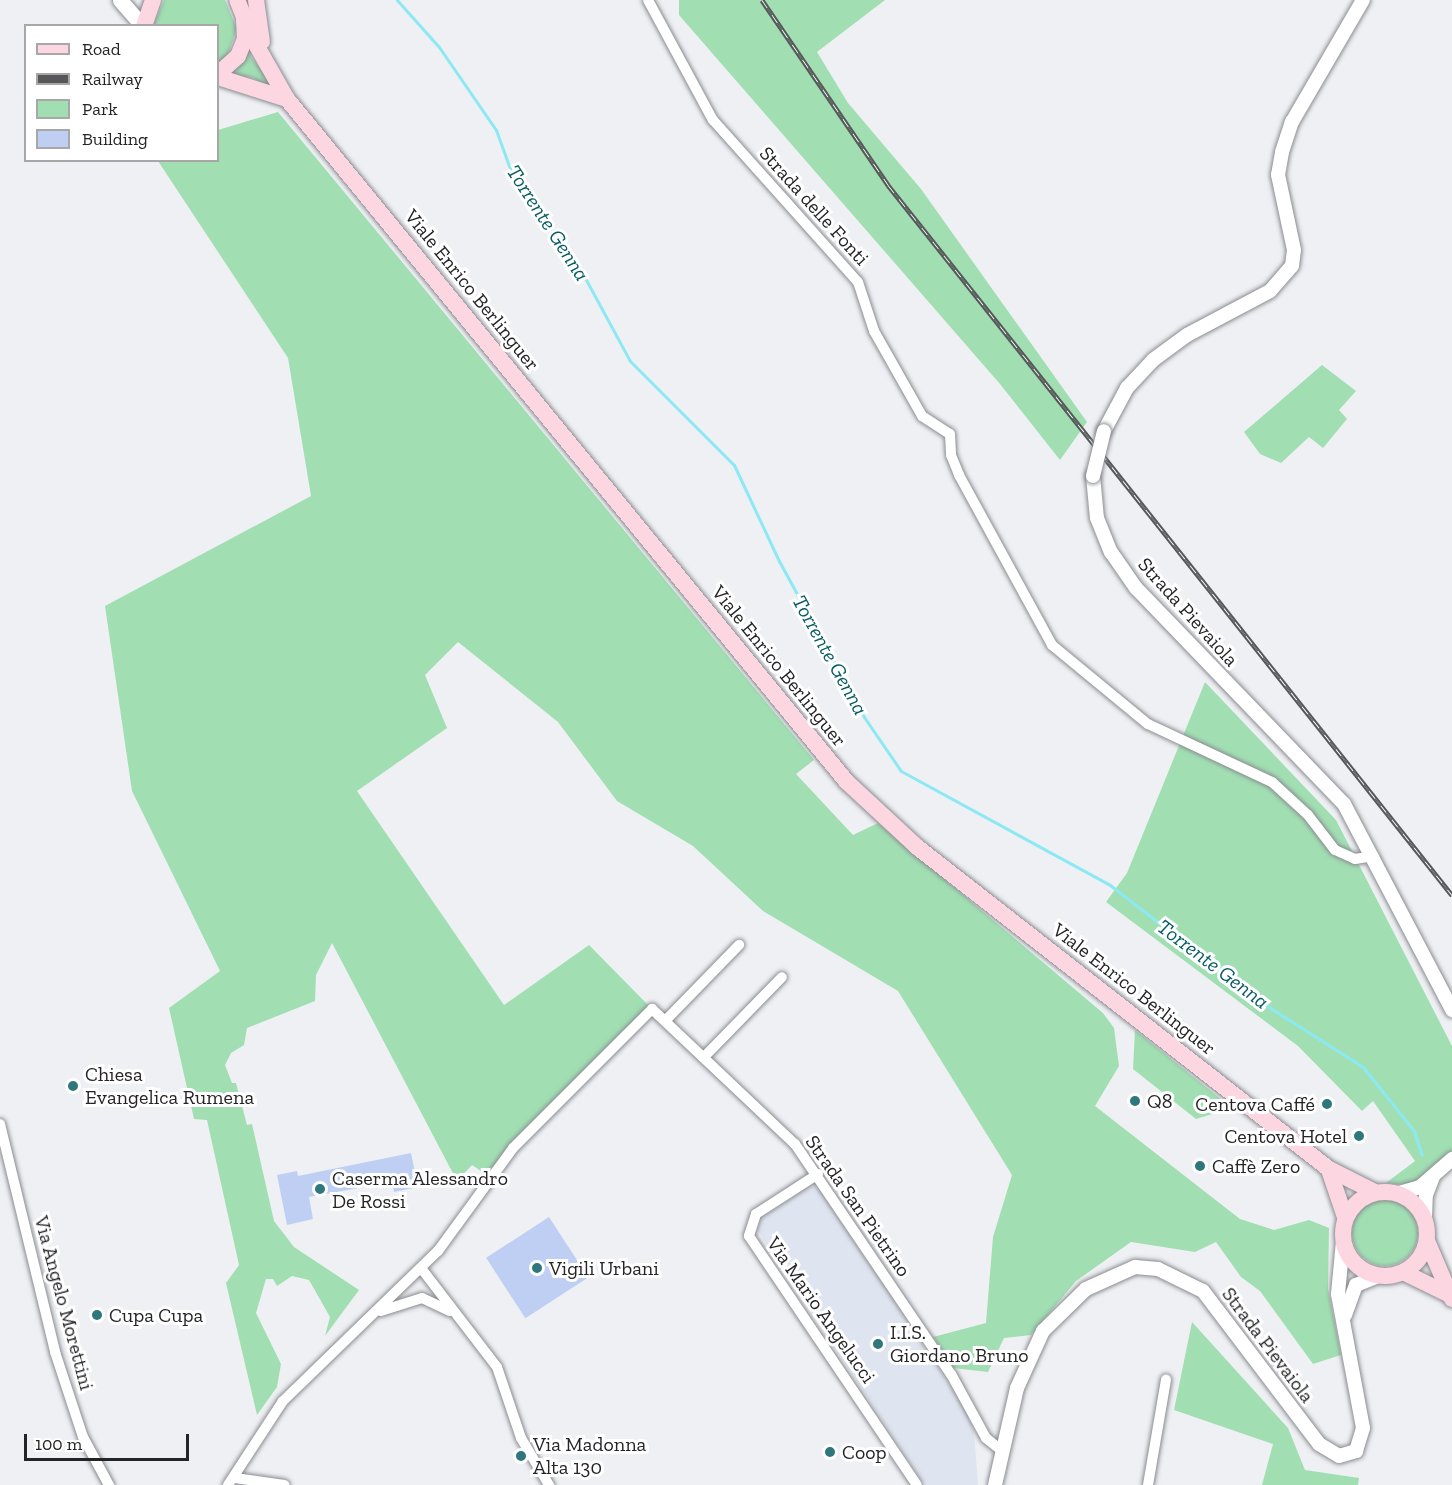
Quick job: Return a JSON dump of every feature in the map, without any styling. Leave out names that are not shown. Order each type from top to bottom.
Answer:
[{"type":"main road","points":[[120,0],[142,24]]},
{"type":"main road","points":[[145,24],[153,0]]},
{"type":"main road","points":[[244,2],[260,37],[305,118]]},
{"type":"main road","name":"Viale Enrico Berlinguer","points":[[244,2],[246,27],[287,99],[305,118],[846,781],[917,847],[1329,1169],[1375,1192]]},
{"type":"main road","points":[[219,75],[238,56],[246,27]]},
{"type":"main road","name":"Viale Enrico Berlinguer","points":[[219,76],[287,99]]},
{"type":"main road","points":[[1329,1169],[1345,1217],[1343,1241],[1355,1264],[1378,1276],[1403,1272],[1416,1263],[1427,1241]]},
{"type":"main road","points":[[1345,1217],[1354,1204],[1375,1192],[1399,1193],[1425,1218],[1427,1241],[1451,1297]]},
{"type":"main road","points":[[1403,1272],[1451,1297]]},
{"type":"street","name":"Strada delle Fonti","points":[[648,0],[713,120],[858,282],[874,331],[922,416],[950,434],[951,455],[959,475],[1009,562],[1052,645],[1117,701],[1167,733],[1272,783],[1344,856],[1374,856]]},
{"type":"street","name":"Strada Pievaiola","points":[[1363,0],[1292,122],[1282,152],[1278,175],[1294,250],[1288,272],[1270,291],[1187,335],[1153,360],[1126,388],[1104,431],[1093,476],[1097,518],[1111,552],[1136,588],[1344,804],[1374,856],[1452,1010]]},
{"type":"street","points":[[1353,18],[1370,0]]},
{"type":"street","points":[[666,1020],[739,945]]},
{"type":"street","points":[[705,1056],[782,977]]},
{"type":"street","name":"Strada San Pietrino","points":[[421,1268],[513,1148],[652,1009],[705,1056],[795,1144],[818,1174],[951,1374],[986,1438],[1001,1450]]},
{"type":"street","name":"Via Angelo Morettini","points":[[0,1124],[55,1352],[82,1437],[109,1485]]},
{"type":"street","points":[[1399,1193],[1433,1177],[1452,1159]]},
{"type":"street","name":"Via Mario Angelucci","points":[[818,1174],[756,1214],[749,1236],[917,1485]]},
{"type":"street","points":[[1425,1218],[1426,1195],[1433,1177]]},
{"type":"street","points":[[1343,1241],[1338,1294],[1344,1317]]},
{"type":"street","name":"Strada Pievaiola","points":[[1001,1450],[1017,1388],[1043,1331],[1086,1289],[1135,1267],[1158,1269],[1203,1291],[1320,1444],[1329,1453],[1347,1456],[1363,1440],[1344,1317]]},
{"type":"street","points":[[285,1485],[232,1482],[283,1401],[421,1268],[497,1368],[521,1438],[549,1485]]},
{"type":"street","points":[[1344,1317],[1356,1285],[1378,1276]]},
{"type":"street","points":[[373,1315],[422,1298],[457,1315]]},
{"type":"street","points":[[1148,1485],[1166,1380]]},
{"type":"street","points":[[995,1485],[1001,1450]]},
{"type":"shaded area","name":"I.I.S. Giordano Bruno","points":[[811,1186],[820,1189],[849,1231],[967,1412],[974,1432],[978,1485],[925,1485],[758,1231],[760,1218]]},
{"type":"green space","points":[[164,0],[225,0],[237,29],[228,54],[219,63],[219,24],[154,24]]},
{"type":"green space","points":[[679,0],[885,0],[817,52],[848,103],[921,189],[1087,422],[1060,460],[1000,384],[679,15]]},
{"type":"green space","points":[[248,53],[272,84],[270,88],[253,78],[230,74]]},
{"type":"green space","points":[[278,112],[814,760],[796,774],[853,835],[878,823],[1103,1013],[1114,1028],[1119,1066],[1095,1106],[1240,1219],[1274,1230],[1309,1220],[1329,1228],[1328,1289],[1341,1355],[1313,1364],[1260,1291],[1241,1277],[1216,1242],[1195,1252],[1131,1242],[1076,1281],[1031,1335],[1004,1338],[988,1372],[953,1368],[933,1337],[986,1323],[993,1237],[1012,1175],[898,991],[763,911],[693,846],[617,801],[558,722],[458,642],[425,675],[447,728],[357,791],[504,1005],[589,945],[652,1009],[505,1158],[484,1173],[472,1165],[457,1181],[332,943],[316,975],[315,1001],[247,1028],[244,1045],[231,1053],[225,1065],[232,1083],[236,1083],[247,1125],[252,1124],[274,1221],[294,1247],[359,1290],[325,1336],[330,1317],[309,1280],[292,1276],[277,1286],[273,1279],[266,1279],[256,1313],[281,1364],[277,1387],[257,1415],[226,1283],[239,1265],[207,1120],[194,1119],[169,1008],[220,971],[132,791],[105,606],[311,496],[288,358],[159,162],[219,162],[219,130]]},
{"type":"green space","points":[[1322,365],[1356,391],[1339,410],[1347,419],[1323,448],[1309,437],[1281,463],[1260,454],[1244,432]]},
{"type":"green space","points":[[1205,682],[1336,820],[1452,1046],[1452,1150],[1426,1179],[1406,1185],[1386,1183],[1415,1161],[1373,1101],[1362,1111],[1298,1046],[1106,902],[1127,873]]},
{"type":"green space","points":[[1135,1030],[1232,1108],[1196,1119],[1133,1069]]},
{"type":"green space","points":[[1378,1200],[1392,1200],[1404,1205],[1413,1214],[1418,1233],[1416,1246],[1409,1257],[1392,1266],[1378,1266],[1366,1261],[1357,1252],[1352,1240],[1352,1226],[1357,1214],[1366,1205]]},
{"type":"green space","points":[[1192,1322],[1288,1428],[1305,1470],[1359,1478],[1358,1485],[1262,1485],[1273,1444],[1174,1410]]},
{"type":"building","name":"Caserma Alessandro De Rossi","points":[[411,1153],[418,1187],[394,1192],[392,1182],[309,1197],[313,1219],[287,1225],[277,1175],[297,1171],[298,1176]]},
{"type":"building","name":"Vigili Urbani","points":[[549,1217],[588,1277],[525,1318],[486,1258]]},
{"type":"waterway","name":"Torrente Genna","points":[[397,0],[439,47],[496,130],[512,174],[577,263],[630,361],[734,465],[779,561],[864,717],[901,771],[1110,885],[1261,1002],[1363,1067],[1414,1131],[1422,1155]]},
{"type":"railway","points":[[762,0],[888,185],[1452,895]]},
{"type":"place","name":"Chiesa Evangelica Rumena","points":[[73,1086]]},
{"type":"place","name":"Q8","points":[[1135,1101]]},
{"type":"place","name":"Centova Caffé","points":[[1327,1104]]},
{"type":"place","name":"Centova Hotel","points":[[1359,1136]]},
{"type":"place","name":"Caffè Zero","points":[[1200,1166]]},
{"type":"place","name":"Caserma Alessandro De Rossi","points":[[320,1189]]},
{"type":"place","name":"Vigili Urbani","points":[[537,1268]]},
{"type":"place","name":"Cupa Cupa","points":[[97,1315]]},
{"type":"place","name":"I.I.S. Giordano Bruno","points":[[878,1344]]},
{"type":"place","name":"Coop","points":[[830,1452]]},
{"type":"place","name":"Via Madonna Alta 130","points":[[521,1456]]}]
